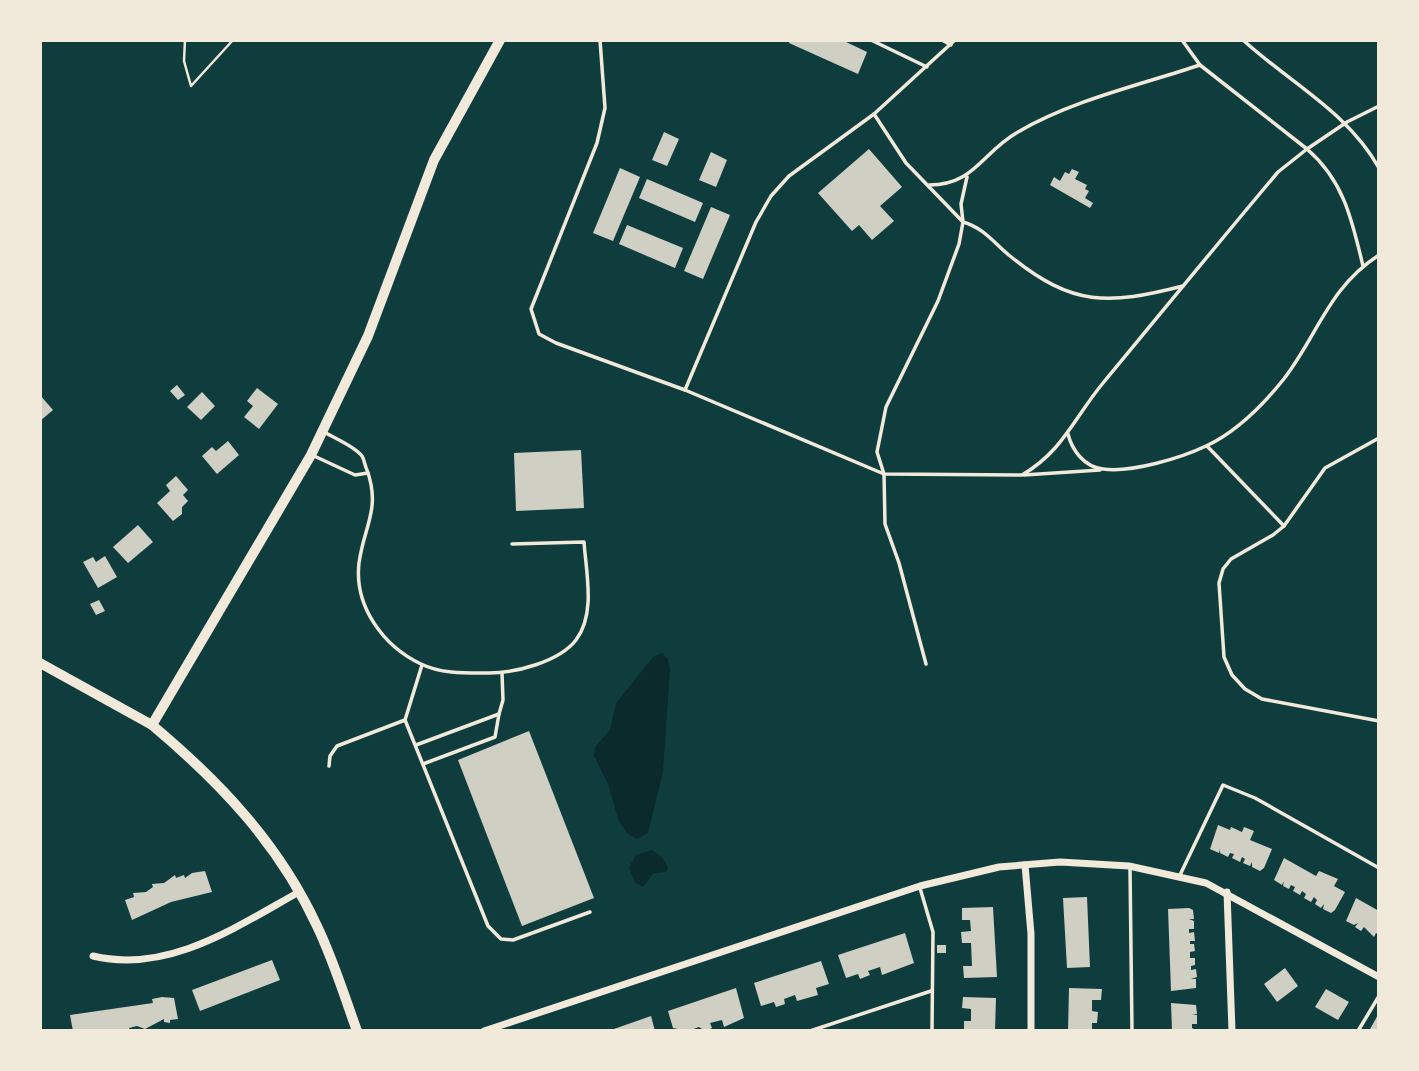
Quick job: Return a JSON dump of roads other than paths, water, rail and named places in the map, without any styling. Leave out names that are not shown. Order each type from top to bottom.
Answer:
[{"type":"main road","points":[[40,663],[152,725],[312,455],[368,336],[434,160],[500,40]]},
{"type":"street","points":[[152,725],[223,789],[254,824],[299,892],[330,957],[356,1031]]},
{"type":"street","points":[[484,1031],[920,886],[973,872],[1060,862],[1129,866],[1180,875],[1227,892],[1379,977]]},
{"type":"street","points":[[1025,865],[1031,947],[1031,1031]]},
{"type":"street","points":[[93,956],[138,962],[192,948],[299,892]]},
{"type":"street","points":[[1227,892],[1232,1031]]},
{"type":"lane","points":[[600,40],[605,108],[597,143],[531,309],[532,320],[539,334],[556,343],[685,390],[884,474],[1022,475],[1101,470],[1152,464],[1207,446],[1256,410],[1302,354],[1339,288],[1363,266],[1379,256]]},
{"type":"lane","points":[[870,40],[927,67]]},
{"type":"lane","points":[[942,40],[951,45]]},
{"type":"lane","points":[[685,390],[756,222],[771,196],[789,176],[874,114],[955,40]]},
{"type":"lane","points":[[1182,40],[1200,65],[1325,164],[1347,202],[1363,266]]},
{"type":"lane","points":[[1243,40],[1270,65],[1347,122],[1379,168]]},
{"type":"lane","points":[[929,184],[943,185],[967,177],[1009,137],[1040,119],[1200,65]]},
{"type":"lane","points":[[1022,475],[1040,464],[1068,434],[1090,398],[1278,172],[1347,122],[1379,106]]},
{"type":"lane","points":[[874,114],[906,163],[929,184],[962,222],[979,227],[1011,257],[1071,294],[1094,299],[1122,298],[1184,286]]},
{"type":"lane","points":[[926,664],[900,563],[885,524],[884,474],[877,452],[886,407],[938,301],[959,244],[962,190],[967,177]]},
{"type":"lane","points":[[323,431],[362,456],[373,484],[371,522],[359,561],[358,584],[363,602],[386,640],[422,665],[457,672],[502,673],[562,653],[576,640],[585,621],[588,597],[584,542],[512,544]]},
{"type":"lane","points":[[1068,434],[1072,448],[1081,458],[1101,470]]},
{"type":"lane","points":[[1379,438],[1325,468],[1284,526],[1231,559],[1223,569],[1219,583],[1221,641],[1232,675],[1245,689],[1262,699],[1379,721]]},
{"type":"lane","points":[[1207,446],[1284,526]]},
{"type":"lane","points":[[312,455],[355,475],[368,473]]},
{"type":"lane","points":[[422,665],[405,720],[488,926],[501,939],[513,940],[590,912]]},
{"type":"lane","points":[[423,764],[495,737],[503,700],[502,673]]},
{"type":"lane","points":[[415,746],[499,714]]},
{"type":"lane","points":[[329,766],[330,756],[337,746],[405,720]]},
{"type":"lane","points":[[1180,875],[1223,785],[1255,797],[1379,868]]},
{"type":"lane","points":[[1129,866],[1132,1031]]},
{"type":"lane","points":[[920,886],[933,932],[932,1031]]},
{"type":"lane","points":[[810,1031],[931,991]]},
{"type":"lane","points":[[1358,1031],[1379,996]]},
{"type":"water","points":[[662,653],[668,659],[670,669],[663,772],[648,833],[637,839],[628,834],[619,822],[608,784],[594,756],[595,747],[610,730],[616,703],[654,656]]},
{"type":"water","points":[[652,850],[662,857],[668,867],[666,872],[654,873],[643,887],[635,883],[629,867],[636,855]]}]
